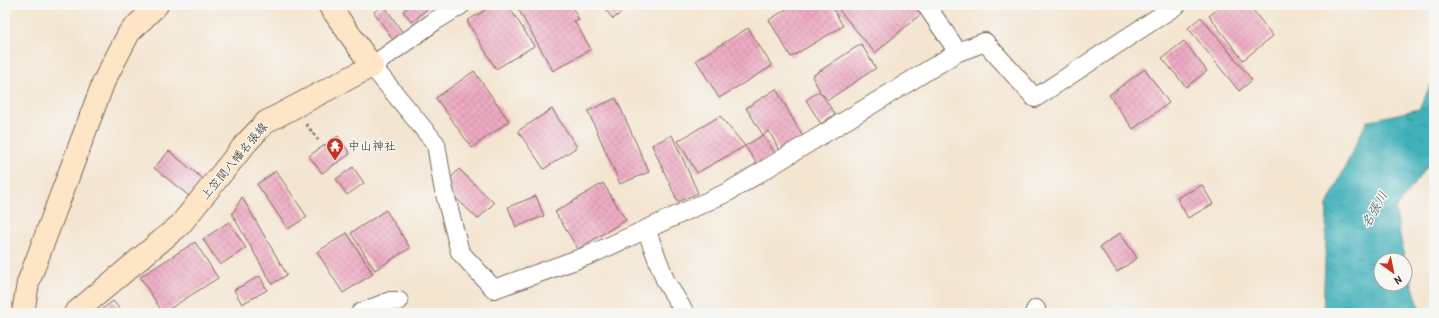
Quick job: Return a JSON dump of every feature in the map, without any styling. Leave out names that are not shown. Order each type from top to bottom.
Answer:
[{"type":"main road","points":[[23,313],[28,283],[104,80],[129,33],[157,5]]},
{"type":"main road","points":[[329,5],[372,66]]},
{"type":"main road","name":"上笠間八幡名張線","points":[[75,313],[180,225],[247,142],[266,122],[372,66]]},
{"type":"street","points":[[461,5],[435,21],[372,66],[436,144],[443,186],[460,252],[494,289],[592,254],[728,192],[958,52],[985,42],[1035,98],[1177,5]]},
{"type":"street","points":[[926,5],[958,52]]},
{"type":"street","points":[[646,229],[666,282],[685,313]]},
{"type":"street","points":[[360,313],[390,301],[399,301]]},
{"type":"water","name":"名張川","points":[[1434,78],[1434,157],[1395,210],[1403,252],[1373,252],[1373,292],[1413,292],[1413,286],[1421,313],[1323,313],[1327,205],[1367,121],[1419,109]]},
{"type":"building","points":[[384,5],[407,39],[397,46],[374,12]]},
{"type":"building","points":[[410,5],[432,5],[412,22],[403,11]]},
{"type":"building","points":[[493,5],[508,5],[534,46],[496,69],[467,21]]},
{"type":"building","points":[[516,5],[571,5],[579,20],[574,21],[591,49],[553,71]]},
{"type":"building","points":[[602,5],[631,5],[613,19]]},
{"type":"building","points":[[793,5],[831,5],[843,26],[791,57],[769,20]]},
{"type":"building","points":[[835,5],[918,5],[923,12],[875,53]]},
{"type":"building","points":[[1223,5],[1249,5],[1273,36],[1243,60],[1209,16]]},
{"type":"building","points":[[1201,17],[1252,80],[1239,91],[1188,28]]},
{"type":"building","points":[[748,28],[772,66],[719,98],[696,60]]},
{"type":"building","points":[[1184,41],[1207,71],[1186,87],[1162,58]]},
{"type":"building","points":[[861,44],[876,68],[828,100],[820,92],[835,114],[821,124],[806,100],[820,91],[812,76]]},
{"type":"building","points":[[1145,69],[1169,103],[1133,129],[1109,95]]},
{"type":"building","points":[[474,71],[509,121],[472,148],[436,98]]},
{"type":"building","points":[[776,89],[803,137],[779,150],[769,131],[763,135],[746,108]]},
{"type":"building","points":[[616,98],[649,172],[620,184],[588,111]]},
{"type":"building","points":[[552,109],[577,147],[544,169],[518,131]]},
{"type":"building","points":[[720,116],[745,146],[697,173],[678,141]]},
{"type":"building","points":[[672,135],[698,193],[678,202],[652,145]]},
{"type":"building","points":[[763,135],[775,153],[757,164],[745,146]]},
{"type":"building","points":[[338,136],[350,154],[322,173],[309,156]]},
{"type":"building","points":[[169,151],[203,179],[189,196],[154,168]]},
{"type":"building","points":[[353,167],[364,183],[347,195],[336,179]]},
{"type":"building","points":[[459,169],[494,203],[478,219],[443,186]]},
{"type":"building","points":[[276,171],[307,217],[288,229],[257,184]]},
{"type":"building","points":[[603,183],[626,220],[578,249],[555,212]]},
{"type":"building","points":[[1202,185],[1213,204],[1188,218],[1177,198]]},
{"type":"building","points":[[536,196],[544,216],[516,227],[508,207]]},
{"type":"building","points":[[242,197],[287,275],[272,284],[232,214]]},
{"type":"building","points":[[386,210],[410,248],[375,270],[351,233]]},
{"type":"building","points":[[229,222],[246,248],[220,265],[203,239]]},
{"type":"building","points":[[347,233],[373,274],[343,293],[317,252]]},
{"type":"building","points":[[1120,233],[1137,258],[1117,272],[1100,247]]},
{"type":"building","points":[[195,242],[218,278],[163,313],[140,277]]},
{"type":"building","points":[[260,276],[267,290],[242,304],[234,290]]},
{"type":"building","points":[[113,301],[123,313],[97,313]]},
{"type":"place","name":"中山神社","points":[[335,161]]}]
